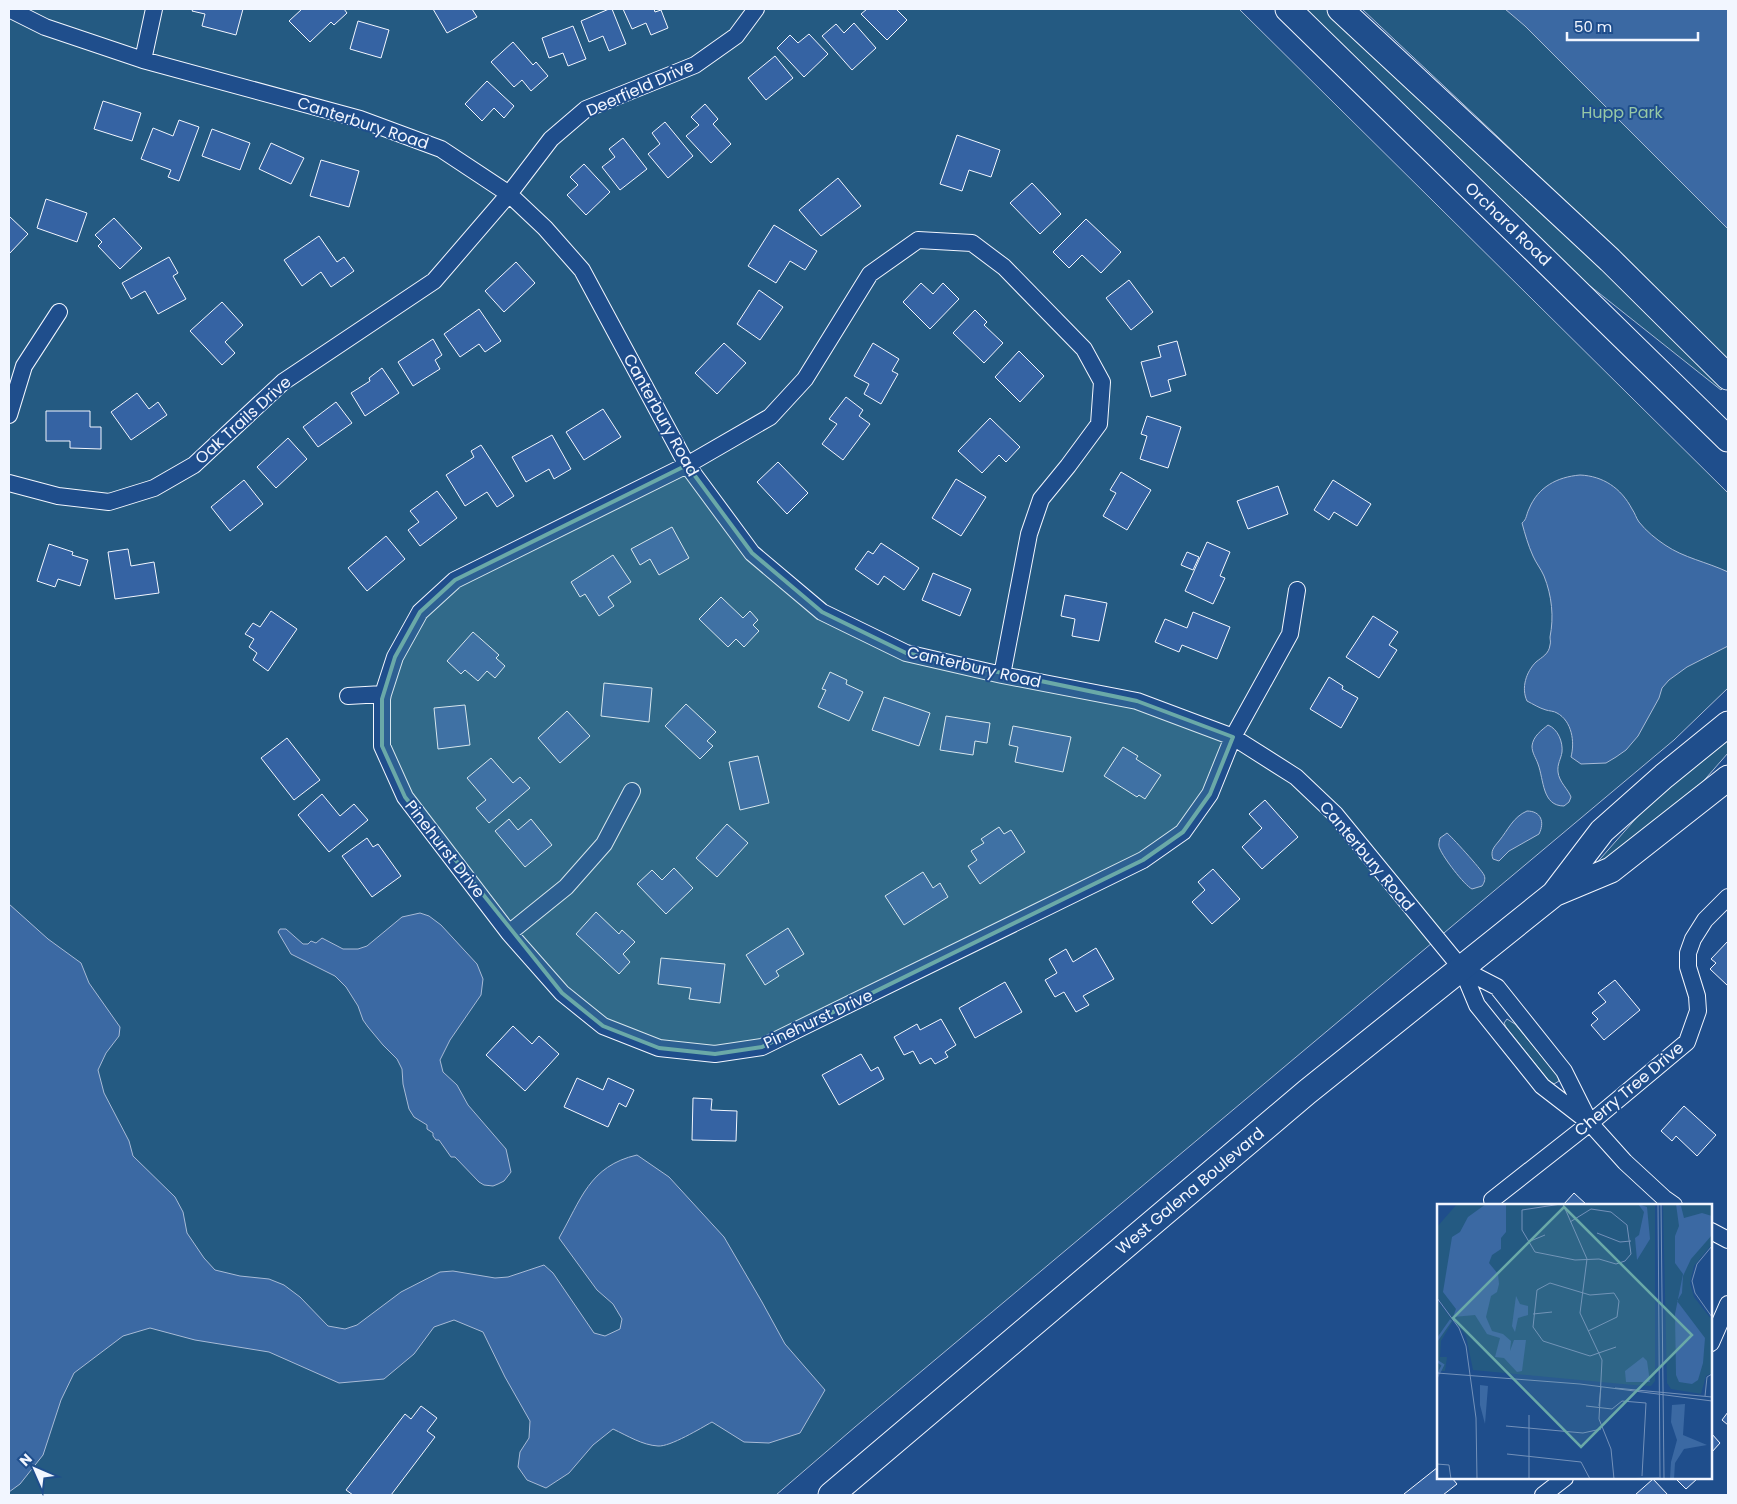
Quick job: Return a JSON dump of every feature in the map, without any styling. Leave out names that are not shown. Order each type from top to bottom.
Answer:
[{"type":"main road","name":"Orchard Road","points":[[1288,9],[1728,439]]},
{"type":"main road","points":[[1340,9],[1610,260],[1728,377]]},
{"type":"main road","name":"West Galena Boulevard","points":[[831,1495],[1299,1098],[1554,894],[1602,831],[1664,776],[1728,724]]},
{"type":"main road","name":"West Galena Boulevard","points":[[1554,894],[1611,870],[1728,778]]},
{"type":"street","name":"Canterbury Road","points":[[9,9],[45,27],[143,60],[360,119],[441,149],[509,194],[545,228],[582,270],[687,465],[752,553],[822,612],[906,653],[1002,675],[1138,701],[1233,738],[1296,777],[1335,814],[1462,969]]},
{"type":"street","points":[[143,60],[154,9]]},
{"type":"street","name":"Deerfield Drive","points":[[509,194],[551,139],[586,109],[695,66],[736,36],[756,9]]},
{"type":"street","name":"Oak Trails Drive","points":[[9,483],[58,496],[109,502],[154,488],[194,465],[283,382],[434,282],[509,194]]},
{"type":"street","name":"Pinehurst Drive","points":[[1002,675],[1028,534],[1041,499],[1099,424],[1102,382],[1084,349],[1004,267],[972,243],[918,240],[870,274],[805,379],[770,417],[687,465],[455,580],[420,612],[395,657],[383,694],[382,746],[405,797],[509,933],[562,993],[602,1026],[659,1048],[716,1054],[762,1047],[1143,860],[1183,832],[1210,794],[1233,738],[1290,634],[1297,590]]},
{"type":"street","points":[[9,416],[24,366],[59,312]]},
{"type":"street","points":[[348,696],[383,694]]},
{"type":"street","points":[[509,933],[566,887],[585,866],[604,844],[632,791]]},
{"type":"street","name":"Cherry Tree Drive","points":[[1492,1200],[1590,1123],[1687,1042],[1698,1011],[1697,996],[1688,967],[1688,954],[1693,939],[1705,920],[1728,896]]},
{"type":"street","points":[[1462,969],[1477,1005],[1542,1086],[1590,1123],[1624,1162],[1673,1204]]},
{"type":"street","points":[[1462,969],[1497,987],[1564,1071],[1590,1123]]},
{"type":"street","points":[[1712,1231],[1728,1240]]},
{"type":"street","points":[[1712,1341],[1728,1304]]},
{"type":"street","points":[[1543,1495],[1563,1479]]},
{"type":"highlighted area","points":[[687,465],[752,553],[822,612],[906,653],[1137,701],[1233,737],[1210,794],[1183,832],[1143,860],[762,1047],[715,1054],[659,1048],[603,1026],[562,993],[405,797],[382,746],[382,699],[395,657],[420,612],[455,580]]},
{"type":"green space","points":[[9,9],[1239,9],[1728,493],[1728,688],[1674,740],[776,1495],[9,1495]]},
{"type":"green space","points":[[1305,9],[1326,9],[1591,257],[1725,386],[1721,390],[1575,274]]},
{"type":"green space","name":"Hupp Park","points":[[1362,9],[1728,9],[1728,359],[1497,136]]},
{"type":"green space","points":[[1728,736],[1728,753],[1679,809],[1593,867],[1662,789]]},
{"type":"green space","points":[[1507,1019],[1515,1024],[1558,1076],[1559,1081],[1554,1084],[1549,1081],[1506,1027],[1504,1023]]},
{"type":"shaded area","points":[[1505,9],[1728,9],[1728,229],[1525,26]]},
{"type":"shaded area","points":[[1580,475],[1604,481],[1617,489],[1628,502],[1642,525],[1651,535],[1665,545],[1728,572],[1728,646],[1687,667],[1669,680],[1662,688],[1659,698],[1638,736],[1626,750],[1606,763],[1581,764],[1571,757],[1573,745],[1571,732],[1566,721],[1556,712],[1543,709],[1527,701],[1524,691],[1525,680],[1530,670],[1547,653],[1549,648],[1552,614],[1547,584],[1531,552],[1522,523],[1533,501],[1549,484],[1564,478]]},
{"type":"shaded area","points":[[1548,725],[1557,733],[1562,744],[1558,772],[1571,797],[1564,806],[1557,805],[1548,797],[1532,749],[1536,736]]},
{"type":"shaded area","points":[[1527,811],[1532,811],[1539,815],[1542,825],[1539,834],[1509,851],[1499,861],[1493,859],[1492,851],[1496,845],[1514,820]]},
{"type":"shaded area","points":[[1447,833],[1484,875],[1485,878],[1482,886],[1472,889],[1468,886],[1445,858],[1439,848],[1439,844],[1440,838]]},
{"type":"shaded area","points":[[9,904],[48,939],[81,963],[89,983],[120,1027],[119,1036],[106,1053],[98,1070],[104,1093],[129,1141],[133,1156],[175,1197],[183,1212],[187,1233],[204,1258],[215,1270],[240,1276],[269,1279],[284,1285],[300,1297],[328,1326],[345,1329],[357,1325],[401,1292],[440,1272],[453,1271],[495,1278],[508,1277],[544,1265],[553,1273],[594,1333],[605,1336],[620,1329],[622,1319],[613,1304],[597,1290],[559,1238],[588,1186],[597,1176],[621,1160],[637,1155],[669,1177],[724,1237],[785,1344],[825,1390],[800,1433],[769,1443],[744,1442],[712,1422],[677,1440],[663,1446],[658,1446],[641,1442],[613,1429],[593,1445],[569,1473],[546,1488],[527,1480],[518,1467],[520,1452],[529,1438],[530,1421],[505,1377],[483,1332],[454,1320],[434,1327],[414,1354],[384,1379],[339,1383],[269,1352],[195,1340],[150,1328],[123,1336],[74,1373],[61,1400],[43,1455],[20,1484],[9,1492]]},
{"type":"shaded area","points":[[420,913],[429,916],[441,925],[477,964],[483,979],[481,995],[450,1040],[440,1060],[443,1072],[457,1085],[468,1105],[506,1149],[511,1172],[504,1181],[493,1186],[484,1185],[479,1182],[455,1157],[451,1157],[439,1140],[436,1140],[433,1136],[433,1133],[427,1129],[427,1125],[414,1117],[409,1109],[403,1084],[402,1069],[397,1059],[363,1020],[358,1006],[346,987],[335,976],[291,954],[278,932],[280,929],[286,929],[303,944],[308,944],[311,941],[316,943],[322,938],[343,949],[358,949],[367,946],[402,917]]},
{"type":"building","points":[[193,9],[243,9],[236,35],[202,26],[205,14],[192,11]]},
{"type":"building","points":[[302,9],[344,9],[347,13],[334,25],[331,22],[310,42],[289,21]]},
{"type":"building","points":[[433,9],[472,9],[477,17],[447,33]]},
{"type":"building","points":[[612,9],[626,44],[609,51],[603,36],[589,42],[581,21]]},
{"type":"building","points":[[623,9],[654,9],[655,12],[661,10],[668,28],[651,35],[646,23],[632,29]]},
{"type":"building","points":[[867,9],[896,9],[907,20],[887,40],[861,14]]},
{"type":"building","points":[[358,21],[389,30],[381,58],[350,49]]},
{"type":"building","points":[[854,23],[876,48],[852,70],[822,36],[836,24],[844,33]]},
{"type":"building","points":[[573,26],[586,59],[568,66],[563,53],[549,58],[542,38]]},
{"type":"building","points":[[809,34],[828,54],[804,77],[777,48],[790,35],[798,43]]},
{"type":"building","points":[[513,42],[533,65],[536,62],[548,76],[531,91],[522,80],[514,87],[491,62]]},
{"type":"building","points":[[775,56],[793,78],[766,100],[748,78]]},
{"type":"building","points":[[487,81],[514,106],[504,118],[494,108],[482,121],[465,104]]},
{"type":"building","points":[[103,101],[141,113],[132,141],[94,129]]},
{"type":"building","points":[[705,104],[718,119],[713,124],[731,144],[711,163],[686,136],[699,125],[691,117]]},
{"type":"building","points":[[179,120],[199,127],[179,181],[168,177],[171,170],[141,159],[153,128],[173,136]]},
{"type":"building","points":[[665,122],[693,156],[668,178],[648,154],[660,144],[652,133]]},
{"type":"building","points":[[212,129],[250,143],[240,170],[202,156]]},
{"type":"building","points":[[957,135],[1000,150],[991,177],[969,170],[962,191],[940,184]]},
{"type":"building","points":[[623,138],[647,169],[620,190],[602,167],[615,157],[609,149]]},
{"type":"building","points":[[271,143],[304,158],[291,184],[259,169]]},
{"type":"building","points":[[321,160],[359,171],[349,207],[310,196]]},
{"type":"building","points":[[584,164],[610,192],[586,215],[567,195],[578,185],[570,177]]},
{"type":"building","points":[[838,178],[861,206],[821,236],[799,210]]},
{"type":"building","points":[[1032,183],[1061,214],[1040,234],[1010,203]]},
{"type":"building","points":[[46,199],[87,213],[77,242],[37,228]]},
{"type":"building","points":[[9,216],[28,234],[9,254]]},
{"type":"building","points":[[114,218],[142,248],[120,269],[98,246],[102,242],[95,235]]},
{"type":"building","points":[[1086,219],[1121,252],[1101,273],[1082,255],[1069,268],[1053,252]]},
{"type":"building","points":[[774,225],[817,251],[805,270],[790,261],[776,283],[748,266]]},
{"type":"building","points":[[319,236],[337,262],[344,257],[354,271],[331,287],[321,272],[302,286],[284,260]]},
{"type":"building","points":[[169,257],[178,273],[173,276],[186,299],[158,314],[145,291],[131,299],[122,283]]},
{"type":"building","points":[[516,262],[535,283],[504,312],[485,291]]},
{"type":"building","points":[[1129,280],[1153,312],[1131,330],[1106,298]]},
{"type":"building","points":[[921,283],[933,294],[943,283],[959,299],[930,329],[903,302]]},
{"type":"building","points":[[759,290],[783,307],[760,340],[737,324]]},
{"type":"building","points":[[222,302],[243,325],[225,342],[235,353],[222,365],[190,331]]},
{"type":"building","points":[[479,309],[501,341],[485,352],[479,344],[460,357],[444,334]]},
{"type":"building","points":[[975,310],[987,322],[984,325],[1003,343],[984,363],[953,333]]},
{"type":"building","points":[[433,339],[442,355],[435,360],[440,369],[413,386],[398,362]]},
{"type":"building","points":[[1177,341],[1186,375],[1168,380],[1171,391],[1151,397],[1141,362],[1161,357],[1158,346]]},
{"type":"building","points":[[724,343],[746,363],[717,394],[695,373]]},
{"type":"building","points":[[873,343],[899,359],[892,371],[898,374],[881,404],[864,394],[869,384],[854,376]]},
{"type":"building","points":[[1019,351],[1044,376],[1020,402],[995,377]]},
{"type":"building","points":[[382,368],[399,393],[365,416],[351,393],[370,381],[369,378]]},
{"type":"building","points":[[137,393],[149,409],[158,402],[167,415],[131,440],[111,412]]},
{"type":"building","points":[[846,397],[863,410],[859,416],[870,424],[843,460],[822,444],[837,424],[829,419]]},
{"type":"building","points":[[336,402],[352,423],[318,447],[303,427]]},
{"type":"building","points":[[603,409],[621,437],[584,460],[566,432]]},
{"type":"building","points":[[46,411],[90,411],[90,427],[101,427],[101,449],[70,448],[70,441],[46,441]]},
{"type":"building","points":[[1147,416],[1181,427],[1168,468],[1140,459],[1147,436],[1141,434]]},
{"type":"building","points":[[990,418],[1020,447],[1006,462],[999,455],[982,473],[958,451]]},
{"type":"building","points":[[552,435],[571,469],[554,479],[549,469],[526,482],[512,457]]},
{"type":"building","points":[[288,438],[307,459],[276,488],[257,467]]},
{"type":"building","points":[[481,445],[514,496],[497,507],[487,492],[465,506],[446,475],[474,457],[471,451]]},
{"type":"building","points":[[778,462],[808,493],[787,514],[757,482]]},
{"type":"building","points":[[1121,472],[1151,490],[1127,530],[1103,516],[1116,493],[1110,490]]},
{"type":"building","points":[[956,479],[986,497],[961,536],[932,518]]},
{"type":"building","points":[[244,480],[263,504],[230,531],[211,507]]},
{"type":"building","points":[[1333,480],[1371,504],[1357,526],[1334,512],[1329,520],[1314,510]]},
{"type":"building","points":[[1278,486],[1288,514],[1248,529],[1237,501]]},
{"type":"building","points":[[437,491],[457,518],[420,546],[408,530],[419,522],[410,511]]},
{"type":"building","points":[[672,527],[689,558],[659,575],[650,559],[640,565],[631,549]]},
{"type":"building","points":[[386,536],[405,559],[367,591],[348,568]]},
{"type":"building","points":[[1207,542],[1230,552],[1220,576],[1225,578],[1213,604],[1185,591]]},
{"type":"building","points":[[881,543],[919,568],[904,590],[884,576],[878,585],[855,569],[868,551],[873,554]]},
{"type":"building","points":[[49,544],[73,552],[72,555],[88,560],[80,586],[58,579],[55,587],[37,581]]},
{"type":"building","points":[[128,549],[131,566],[154,562],[159,593],[115,599],[108,552]]},
{"type":"building","points":[[1187,552],[1199,557],[1193,570],[1181,565]]},
{"type":"building","points":[[613,555],[631,582],[608,597],[614,606],[599,616],[585,594],[580,597],[571,582]]},
{"type":"building","points":[[933,573],[971,589],[960,616],[922,600]]},
{"type":"building","points":[[1065,595],[1107,603],[1099,641],[1072,636],[1075,619],[1061,616]]},
{"type":"building","points":[[721,597],[743,618],[750,611],[758,620],[753,625],[759,631],[744,647],[736,639],[728,647],[699,619]]},
{"type":"building","points":[[271,611],[297,629],[268,671],[253,660],[257,653],[249,647],[254,639],[245,634],[253,623],[260,627]]},
{"type":"building","points":[[1193,612],[1230,627],[1217,659],[1182,645],[1179,652],[1155,642],[1165,619],[1187,628]]},
{"type":"building","points":[[1373,616],[1398,632],[1389,645],[1397,650],[1379,678],[1346,657]]},
{"type":"building","points":[[473,632],[499,655],[496,658],[505,666],[495,678],[487,671],[478,681],[465,670],[461,674],[447,661]]},
{"type":"building","points":[[830,672],[847,680],[846,684],[863,692],[849,721],[818,707],[826,690],[822,689]]},
{"type":"building","points":[[1329,677],[1343,686],[1342,689],[1358,698],[1341,728],[1310,709]]},
{"type":"building","points":[[604,683],[652,688],[649,722],[601,716]]},
{"type":"building","points":[[884,697],[930,713],[919,746],[872,730]]},
{"type":"building","points":[[686,704],[716,732],[707,741],[713,746],[700,759],[665,726]]},
{"type":"building","points":[[465,705],[470,745],[438,749],[434,708]]},
{"type":"building","points":[[567,711],[590,736],[560,763],[538,738]]},
{"type":"building","points":[[946,716],[990,723],[987,743],[975,741],[973,755],[940,750]]},
{"type":"building","points":[[1013,726],[1071,737],[1063,772],[1015,762],[1018,747],[1009,745]]},
{"type":"building","points":[[287,738],[320,780],[294,800],[261,758]]},
{"type":"building","points":[[1123,747],[1138,756],[1136,759],[1161,775],[1145,799],[1139,795],[1137,797],[1104,776]]},
{"type":"building","points":[[758,756],[769,803],[740,810],[729,762]]},
{"type":"building","points":[[491,758],[513,783],[520,777],[530,788],[489,823],[476,808],[486,800],[467,778]]},
{"type":"building","points":[[322,794],[340,816],[354,804],[368,820],[329,852],[298,815]]},
{"type":"building","points":[[1265,800],[1298,837],[1262,869],[1242,847],[1262,828],[1249,814]]},
{"type":"building","points":[[509,819],[518,830],[531,819],[552,845],[525,867],[495,831]]},
{"type":"building","points":[[727,824],[748,843],[717,877],[696,858]]},
{"type":"building","points":[[999,827],[1004,834],[1011,830],[1025,852],[980,884],[968,866],[977,860],[971,851],[984,843],[981,839]]},
{"type":"building","points":[[367,838],[373,847],[378,844],[401,876],[372,897],[342,856]]},
{"type":"building","points":[[674,868],[693,888],[666,914],[637,884],[652,870],[662,880]]},
{"type":"building","points":[[1213,869],[1240,899],[1212,924],[1192,902],[1205,890],[1198,882]]},
{"type":"building","points":[[923,872],[933,888],[940,883],[948,897],[904,925],[885,896]]},
{"type":"building","points":[[596,912],[619,934],[622,930],[635,942],[623,954],[630,962],[619,974],[576,934]]},
{"type":"building","points":[[788,928],[804,954],[776,971],[779,976],[765,985],[746,955]]},
{"type":"building","points":[[1728,941],[1728,986],[1710,969],[1716,963],[1711,959]]},
{"type":"building","points":[[1096,948],[1114,979],[1083,996],[1089,1005],[1076,1012],[1064,992],[1055,997],[1045,980],[1057,973],[1049,959],[1066,949],[1073,962]]},
{"type":"building","points":[[661,958],[725,964],[720,1003],[689,999],[691,988],[658,984]]},
{"type":"building","points":[[1615,980],[1640,1010],[1604,1040],[1591,1025],[1598,1019],[1592,1013],[1606,1002],[1598,993]]},
{"type":"building","points":[[1005,982],[1022,1012],[975,1038],[959,1008]]},
{"type":"building","points":[[941,1019],[956,1045],[945,1052],[948,1057],[935,1064],[931,1058],[920,1064],[913,1051],[904,1055],[894,1037],[917,1024],[920,1030]]},
{"type":"building","points":[[513,1026],[532,1044],[539,1036],[559,1054],[525,1091],[486,1055]]},
{"type":"building","points":[[861,1054],[871,1071],[878,1067],[884,1079],[839,1105],[822,1075]]},
{"type":"building","points":[[577,1078],[603,1090],[608,1078],[634,1090],[626,1107],[619,1103],[608,1127],[564,1107]]},
{"type":"building","points":[[693,1098],[712,1099],[711,1110],[737,1111],[736,1141],[692,1140]]},
{"type":"building","points":[[1684,1106],[1716,1135],[1697,1156],[1676,1136],[1672,1141],[1661,1131]]},
{"type":"building","points":[[1574,1193],[1586,1204],[1564,1204]]},
{"type":"building","points":[[421,1406],[437,1418],[427,1431],[435,1437],[391,1495],[353,1495],[346,1490],[405,1414],[411,1419]]},
{"type":"building","points":[[1728,1412],[1728,1425],[1722,1420]]},
{"type":"building","points":[[1712,1434],[1720,1443],[1712,1452]]},
{"type":"building","points":[[1437,1468],[1437,1479],[1453,1479],[1457,1484],[1443,1495],[1404,1494]]},
{"type":"building","points":[[1653,1479],[1668,1495],[1635,1495]]},
{"type":"building","points":[[1676,1479],[1697,1479],[1686,1489]]}]
